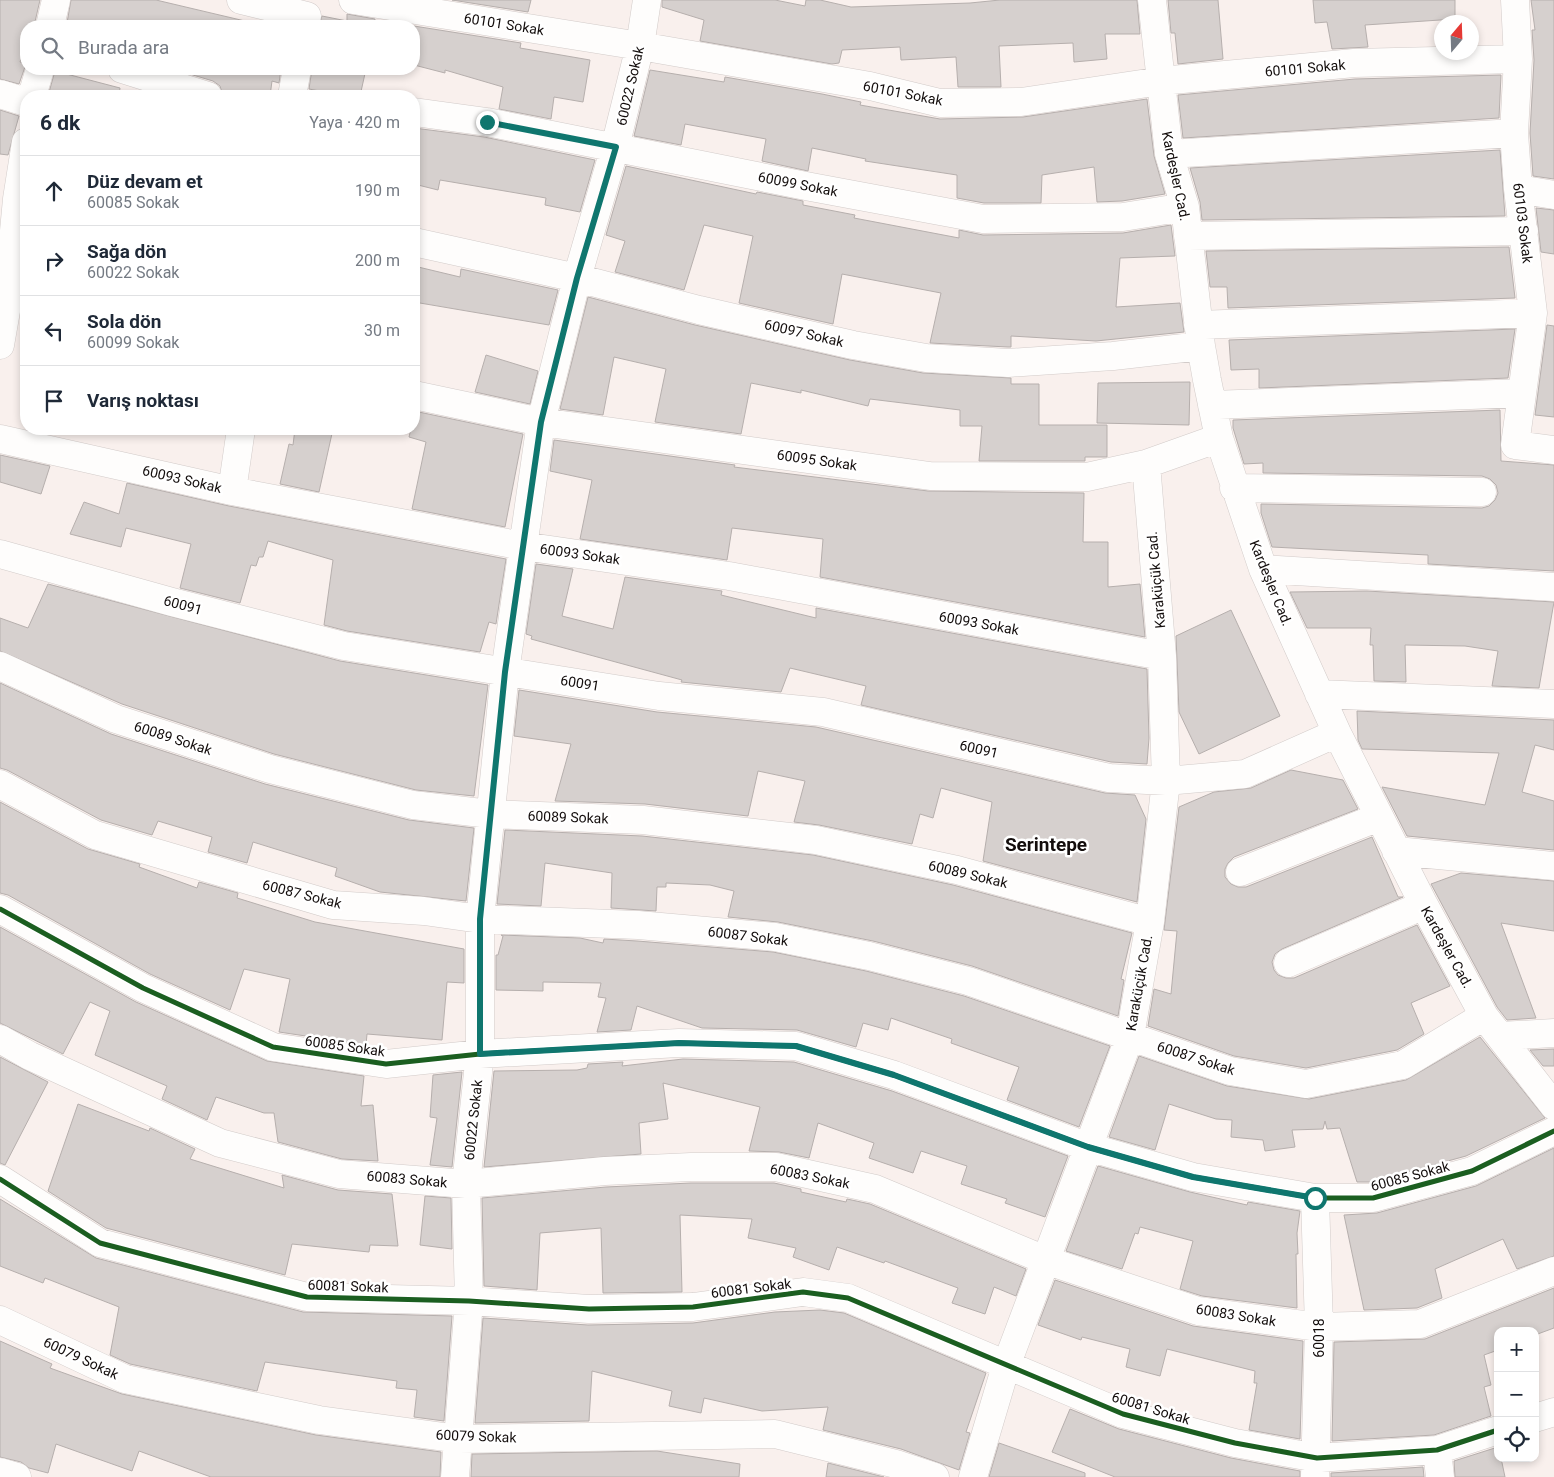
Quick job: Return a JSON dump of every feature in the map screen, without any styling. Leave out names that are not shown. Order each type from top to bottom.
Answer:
[{"type":"street","points":[[51,20],[56,0]]},
{"type":"street","points":[[241,0],[307,14]]},
{"type":"street","name":"60101 Sokak","points":[[353,0],[640,46],[870,86],[940,103],[1021,102],[1161,81],[1354,63],[1518,59]]},
{"type":"street","name":"60022 Sokak","points":[[456,1477],[469,1301],[466,1184],[480,1054],[480,919],[505,672],[541,422],[577,278],[616,147],[640,46],[647,0]]},
{"type":"street","name":"Kardeşler Cad.","points":[[1152,0],[1169,154],[1185,207],[1200,336],[1212,405],[1219,438],[1234,488],[1263,569],[1337,733],[1424,905],[1492,1026],[1554,1106]]},
{"type":"street","name":"60103 Sokak","points":[[1515,0],[1518,59],[1514,133],[1518,189],[1524,231],[1539,301],[1522,393],[1515,445],[1554,450]]},
{"type":"street","points":[[34,90],[38,75]]},
{"type":"street","points":[[141,75],[189,90]]},
{"type":"street","points":[[294,90],[296,75]]},
{"type":"street","points":[[0,94],[20,100]]},
{"type":"street","name":"60099 Sokak","points":[[420,113],[487,122],[811,187],[983,219],[1123,217],[1185,207]]},
{"type":"street","points":[[1169,154],[1514,133]]},
{"type":"street","points":[[0,346],[9,196],[20,165]]},
{"type":"street","points":[[1518,189],[1554,195]]},
{"type":"street","points":[[1188,236],[1524,231]]},
{"type":"street","name":"60097 Sokak","points":[[420,243],[577,278],[699,310],[854,345],[926,358],[1008,363],[1113,356],[1200,336],[1539,301]]},
{"type":"street","points":[[1212,405],[1522,393]]},
{"type":"street","name":"60095 Sokak","points":[[420,396],[541,422],[930,476],[1087,477],[1146,464],[1219,438]]},
{"type":"street","points":[[232,491],[240,435]]},
{"type":"street","name":"60093 Sokak","points":[[0,439],[232,491],[523,546],[729,576],[1162,656]]},
{"type":"street","name":"Karaküçük Cad.","points":[[973,1477],[1006,1366],[1130,1036],[1150,922],[1166,781],[1162,656],[1146,464]]},
{"type":"street","points":[[1234,488],[1482,492]]},
{"type":"street","name":"60091","points":[[0,554],[172,602],[344,646],[659,696],[823,712],[1108,778],[1166,781],[1246,774],[1337,733]]},
{"type":"street","points":[[1263,569],[1554,587]]},
{"type":"street","name":"60089 Sokak","points":[[0,666],[116,719],[270,769],[413,805],[490,814],[643,820],[816,840],[957,870],[1150,922]]},
{"type":"street","points":[[1319,694],[1554,704]]},
{"type":"street","name":"60087 Sokak","points":[[0,784],[95,835],[333,905],[424,911],[480,919],[638,925],[775,937],[869,956],[968,981],[1230,1071],[1306,1084],[1403,1065],[1492,1026],[1554,1033]]},
{"type":"street","points":[[1240,872],[1379,817]]},
{"type":"street","points":[[1396,851],[1554,866]]},
{"type":"street","points":[[1288,963],[1424,905]]},
{"type":"street","name":"60085 Sokak","points":[[0,909],[143,988],[273,1047],[386,1064],[480,1054],[679,1043],[796,1046],[894,1075],[1088,1147],[1193,1177],[1315,1198],[1373,1198],[1472,1171],[1554,1131]]},
{"type":"street","name":"60083 Sokak","points":[[0,1039],[30,1056],[220,1143],[339,1174],[466,1184],[605,1171],[691,1167],[776,1167],[876,1189],[1045,1260],[1198,1312],[1319,1327],[1420,1324],[1554,1271]]},
{"type":"street","name":"60081 Sokak","points":[[0,1179],[100,1243],[307,1297],[469,1301],[589,1309],[693,1307],[803,1292],[848,1298],[1123,1414],[1235,1443],[1316,1468],[1437,1450],[1494,1431]]},
{"type":"street","name":"60018","points":[[1315,1198],[1319,1327],[1316,1468]]},
{"type":"street","name":"60079 Sokak","points":[[0,1320],[125,1379],[319,1420],[459,1439],[774,1434],[896,1464],[935,1477]]},
{"type":"street","points":[[1538,1417],[1554,1412]]},
{"type":"street","points":[[1437,1450],[1440,1477]]},
{"type":"street","points":[[0,1472],[17,1477]]},
{"type":"building","points":[[0,0],[40,0],[35,20],[20,20],[20,75],[22,75],[19,84],[0,79]]},
{"type":"building","points":[[71,0],[156,0],[241,20],[68,20]]},
{"type":"building","points":[[452,0],[531,0],[528,12]]},
{"type":"building","points":[[662,0],[775,0],[805,6],[806,0],[820,0],[851,7],[970,3],[1000,0],[1137,0],[1140,34],[1105,34],[1107,59],[1074,62],[1073,43],[999,46],[1001,87],[958,87],[956,57],[901,60],[900,47],[842,50],[839,63],[832,64],[700,41],[704,20],[662,7]]},
{"type":"building","points":[[1168,0],[1218,0],[1223,59],[1178,64],[1175,33],[1171,33]]},
{"type":"building","points":[[1313,0],[1455,0],[1455,15],[1434,15],[1434,20],[1365,25],[1368,47],[1332,49],[1327,22],[1315,23]]},
{"type":"building","points":[[1531,0],[1554,0],[1554,179],[1533,176],[1530,133],[1534,60],[1532,30],[1535,30]]},
{"type":"building","points":[[347,14],[375,19],[375,20],[347,20]]},
{"type":"building","points":[[322,16],[342,20],[321,20]]},
{"type":"building","points":[[420,27],[521,43],[520,48],[590,60],[583,102],[554,97],[551,119],[499,109],[503,87],[445,70],[445,73],[420,67]]},
{"type":"building","points":[[650,70],[724,82],[725,77],[822,94],[861,102],[860,105],[940,119],[1023,117],[1147,99],[1154,156],[1165,194],[1122,201],[1097,202],[1094,167],[1042,175],[1041,203],[984,203],[957,198],[957,175],[865,161],[866,159],[812,148],[808,171],[762,161],[766,139],[685,124],[681,145],[634,136]]},
{"type":"building","points":[[54,75],[70,75],[120,88],[120,90],[50,90]]},
{"type":"building","points":[[193,75],[280,75],[279,83],[272,81],[271,90],[221,90],[220,86],[213,81]]},
{"type":"building","points":[[311,75],[365,75],[361,90],[309,89]]},
{"type":"building","points":[[1501,75],[1499,118],[1183,138],[1178,95],[1355,79]]},
{"type":"building","points":[[0,110],[19,116],[8,155],[0,154]]},
{"type":"building","points":[[420,129],[484,137],[595,160],[580,212],[545,205],[546,198],[440,180],[438,190],[420,186]]},
{"type":"building","points":[[1500,150],[1505,216],[1202,220],[1200,202],[1190,168]]},
{"type":"building","points":[[626,166],[756,194],[757,192],[803,201],[803,205],[855,215],[854,218],[959,238],[959,230],[983,235],[1123,233],[1171,225],[1175,256],[1120,258],[1116,307],[1180,303],[1184,332],[1096,341],[1011,336],[1011,347],[930,343],[941,293],[842,274],[833,324],[739,303],[753,236],[704,225],[684,290],[615,272],[625,241],[606,235]]},
{"type":"building","points":[[1536,208],[1554,210],[1554,254],[1541,252]]},
{"type":"building","points":[[1509,247],[1515,298],[1228,308],[1227,287],[1210,287],[1206,251]]},
{"type":"building","points":[[420,267],[460,277],[461,269],[558,290],[549,325],[420,303]]},
{"type":"building","points":[[588,297],[695,325],[850,360],[923,373],[1011,378],[1011,384],[1039,384],[1039,425],[1107,425],[1107,457],[1085,457],[1085,461],[979,461],[982,426],[960,426],[960,410],[870,399],[868,406],[801,390],[801,393],[751,383],[741,434],[655,422],[666,369],[614,357],[603,415],[560,409]]},
{"type":"building","points":[[1547,325],[1554,326],[1554,417],[1535,415]]},
{"type":"building","points":[[1515,329],[1508,378],[1259,388],[1259,369],[1231,370],[1229,340]]},
{"type":"building","points":[[486,355],[538,371],[530,404],[475,392]]},
{"type":"building","points":[[1190,382],[1189,425],[1097,423],[1098,383]]},
{"type":"building","points":[[1500,410],[1501,461],[1554,465],[1554,571],[1428,564],[1428,555],[1272,547],[1261,513],[1261,504],[1482,508],[1489,506],[1495,500],[1498,493],[1496,485],[1490,479],[1482,476],[1263,473],[1263,463],[1244,464],[1233,428],[1233,420]]},
{"type":"building","points":[[420,412],[523,434],[505,527],[412,509],[426,442],[409,437],[410,435],[420,435]]},
{"type":"building","points":[[294,435],[332,435],[319,492],[280,484],[289,444],[293,445]]},
{"type":"building","points":[[554,440],[735,465],[734,467],[928,491],[1084,493],[1083,542],[1108,542],[1108,587],[1140,584],[1145,637],[820,577],[823,539],[732,528],[727,560],[580,539],[592,480],[550,471]]},
{"type":"building","points":[[0,455],[50,466],[41,494],[0,482]]},
{"type":"building","points":[[127,483],[229,506],[506,559],[496,624],[489,622],[480,652],[347,631],[324,625],[333,560],[268,541],[263,557],[259,557],[256,566],[251,565],[240,603],[180,588],[191,544],[126,528],[121,547],[70,534],[84,502],[119,514]]},
{"type":"building","points":[[536,564],[573,569],[562,616],[613,629],[625,577],[722,591],[721,595],[816,618],[816,608],[1147,669],[1149,738],[1147,764],[1111,762],[861,705],[866,686],[790,668],[781,692],[681,682],[682,680],[531,639],[532,636],[526,634]]},
{"type":"building","points":[[48,584],[340,661],[488,685],[474,796],[416,790],[274,754],[122,704],[0,651],[0,618],[28,628]]},
{"type":"building","points":[[1367,591],[1554,602],[1539,688],[1492,686],[1498,651],[1465,646],[1405,645],[1406,682],[1374,681],[1373,645],[1370,645],[1371,628],[1307,628],[1290,592]]},
{"type":"building","points":[[1231,610],[1280,716],[1199,754],[1179,712],[1176,636]]},
{"type":"building","points":[[0,683],[111,734],[265,784],[409,820],[474,828],[466,901],[380,892],[335,876],[337,868],[253,842],[247,863],[208,852],[212,837],[158,821],[152,835],[101,820],[0,768]]},
{"type":"building","points":[[519,690],[657,712],[816,727],[1105,793],[1135,795],[1146,819],[1137,902],[983,861],[992,802],[941,788],[933,818],[920,814],[912,844],[819,825],[794,822],[805,781],[758,771],[748,816],[645,804],[555,801],[571,744],[514,736]]},
{"type":"building","points":[[1357,711],[1554,720],[1554,750],[1535,745],[1522,792],[1554,801],[1554,850],[1407,836],[1382,787],[1485,805],[1499,753],[1362,749],[1358,740]]},
{"type":"building","points":[[1291,770],[1343,780],[1358,809],[1234,857],[1225,869],[1225,877],[1231,884],[1238,887],[1246,887],[1372,837],[1398,897],[1403,897],[1282,949],[1275,954],[1272,962],[1274,970],[1278,975],[1294,978],[1417,925],[1450,986],[1411,1003],[1424,1034],[1397,1050],[1306,1068],[1234,1056],[1148,1026],[1154,989],[1171,994],[1177,931],[1164,930],[1179,807],[1214,792],[1251,788]]},
{"type":"building","points":[[0,802],[88,849],[140,864],[139,867],[197,888],[199,882],[238,893],[237,898],[315,922],[464,949],[464,983],[447,982],[442,1040],[367,1034],[366,1045],[279,1032],[290,979],[244,969],[230,1010],[150,974],[8,895],[0,893]]},
{"type":"building","points":[[505,830],[642,836],[813,855],[953,885],[1132,933],[1121,979],[1124,980],[1118,1016],[972,966],[873,941],[778,922],[728,917],[734,891],[710,885],[666,883],[666,887],[657,887],[656,911],[611,908],[612,873],[545,863],[541,906],[497,904]]},
{"type":"building","points":[[1461,873],[1554,881],[1554,931],[1501,923],[1536,1018],[1507,1020],[1497,1007],[1431,884]]},
{"type":"building","points":[[0,927],[136,1002],[267,1061],[364,1076],[361,1106],[373,1105],[378,1161],[342,1159],[278,1142],[274,1113],[264,1113],[216,1097],[207,1120],[162,1099],[167,1086],[95,1055],[110,1011],[90,1002],[63,1054],[0,1023]]},
{"type":"building","points":[[501,935],[580,938],[603,943],[604,939],[637,941],[773,952],[866,971],[964,996],[1110,1046],[1079,1127],[1007,1100],[1019,1067],[951,1043],[952,1039],[891,1018],[888,1030],[863,1023],[856,1047],[797,1030],[702,1028],[637,1006],[631,1030],[597,1032],[606,998],[598,997],[601,983],[543,982],[543,991],[496,990],[496,955],[498,955],[503,936]]},
{"type":"building","points":[[1480,1037],[1545,1118],[1466,1156],[1371,1182],[1357,1182],[1340,1128],[1327,1129],[1325,1121],[1323,1129],[1292,1130],[1295,1147],[1265,1151],[1263,1140],[1231,1137],[1232,1120],[1216,1119],[1169,1104],[1155,1150],[1109,1137],[1139,1056],[1227,1086],[1309,1099],[1406,1080]]},
{"type":"building","points":[[1554,1049],[1554,1066],[1543,1066],[1530,1050]]},
{"type":"building","points":[[0,1057],[48,1082],[5,1165],[0,1163]]},
{"type":"building","points":[[683,1059],[794,1062],[892,1091],[1068,1156],[1045,1217],[1005,1203],[1007,1199],[961,1184],[967,1166],[921,1151],[913,1173],[869,1158],[874,1143],[818,1123],[809,1158],[779,1152],[749,1151],[760,1107],[663,1083],[668,1119],[639,1123],[641,1154],[484,1167],[494,1071],[577,1070],[587,1068],[588,1064],[623,1062],[622,1066]]},
{"type":"building","points":[[462,1072],[452,1167],[430,1165],[437,1118],[430,1117],[433,1075]]},
{"type":"building","points":[[78,1104],[149,1131],[150,1128],[195,1149],[190,1159],[284,1188],[282,1175],[338,1190],[392,1194],[398,1246],[370,1245],[369,1252],[292,1244],[285,1275],[106,1228],[48,1191]]},
{"type":"building","points":[[1554,1148],[1554,1256],[1517,1269],[1503,1239],[1435,1269],[1442,1298],[1417,1308],[1364,1310],[1344,1215],[1377,1213],[1476,1186]]},
{"type":"building","points":[[1098,1166],[1190,1192],[1247,1205],[1248,1202],[1300,1211],[1297,1233],[1298,1254],[1296,1254],[1297,1308],[1202,1296],[1180,1289],[1193,1241],[1140,1227],[1138,1234],[1135,1233],[1122,1269],[1066,1251]]},
{"type":"building","points":[[691,1183],[774,1183],[801,1189],[801,1192],[846,1202],[847,1199],[870,1204],[1026,1269],[1016,1296],[994,1287],[985,1314],[952,1303],[958,1288],[885,1261],[884,1263],[837,1247],[829,1270],[793,1257],[796,1248],[748,1238],[752,1219],[680,1215],[682,1292],[603,1293],[601,1228],[540,1233],[537,1290],[484,1286],[482,1198],[606,1187]]},
{"type":"building","points":[[425,1196],[451,1198],[452,1249],[420,1245]]},
{"type":"building","points":[[0,1199],[96,1258],[303,1312],[452,1316],[444,1421],[414,1417],[417,1390],[396,1388],[397,1381],[265,1362],[257,1391],[130,1364],[110,1355],[119,1307],[45,1278],[43,1283],[0,1266]]},
{"type":"building","points":[[1055,1280],[1193,1326],[1303,1341],[1300,1439],[1249,1430],[1257,1383],[1254,1383],[1255,1371],[1167,1349],[1160,1376],[1126,1367],[1130,1349],[1082,1337],[1081,1340],[1038,1325]]},
{"type":"building","points":[[1554,1288],[1554,1328],[1539,1334],[1539,1327],[1494,1327],[1494,1351],[1484,1355],[1491,1385],[1484,1387],[1491,1416],[1434,1435],[1332,1441],[1334,1342],[1425,1339]]},
{"type":"building","points":[[820,1310],[844,1313],[986,1373],[966,1432],[970,1433],[959,1470],[901,1449],[823,1430],[828,1407],[762,1411],[704,1398],[701,1413],[669,1406],[672,1391],[592,1371],[589,1421],[475,1423],[483,1318],[588,1325],[693,1323],[775,1312]]},
{"type":"building","points":[[0,1341],[52,1364],[50,1368],[122,1394],[316,1435],[441,1452],[440,1477],[211,1477],[139,1451],[132,1471],[56,1444],[48,1473],[29,1468],[21,1462],[0,1457]]},
{"type":"building","points":[[1070,1409],[1119,1429],[1231,1458],[1300,1471],[1300,1477],[1115,1477],[1052,1452]]},
{"type":"building","points":[[999,1443],[1085,1473],[1085,1477],[989,1477]]},
{"type":"building","points":[[1494,1448],[1494,1462],[1502,1462],[1505,1477],[1455,1477],[1454,1461]]},
{"type":"building","points":[[657,1451],[740,1464],[739,1477],[471,1477],[472,1454]]},
{"type":"building","points":[[828,1463],[884,1477],[826,1477]]},
{"type":"building","points":[[1423,1467],[1424,1477],[1331,1477],[1331,1473]]},
{"type":"cycle path","points":[[0,909],[143,988],[273,1047],[386,1064],[480,1054],[679,1043],[796,1046],[894,1075],[1088,1147],[1193,1177],[1315,1198],[1373,1198],[1472,1171],[1554,1131]]},
{"type":"cycle path","points":[[0,1179],[100,1243],[307,1297],[469,1301],[589,1309],[693,1307],[803,1292],[848,1298],[1123,1414],[1235,1443],[1317,1458],[1437,1450],[1494,1431]]},
{"type":"district","name":"Serintepe","points":[[1046,844]]},
{"type":"route","points":[[487,122],[616,147],[577,278],[541,422],[505,672],[490,814],[480,919],[480,1054],[679,1043],[796,1046],[894,1075],[1088,1147],[1193,1177],[1315,1198]]}]
